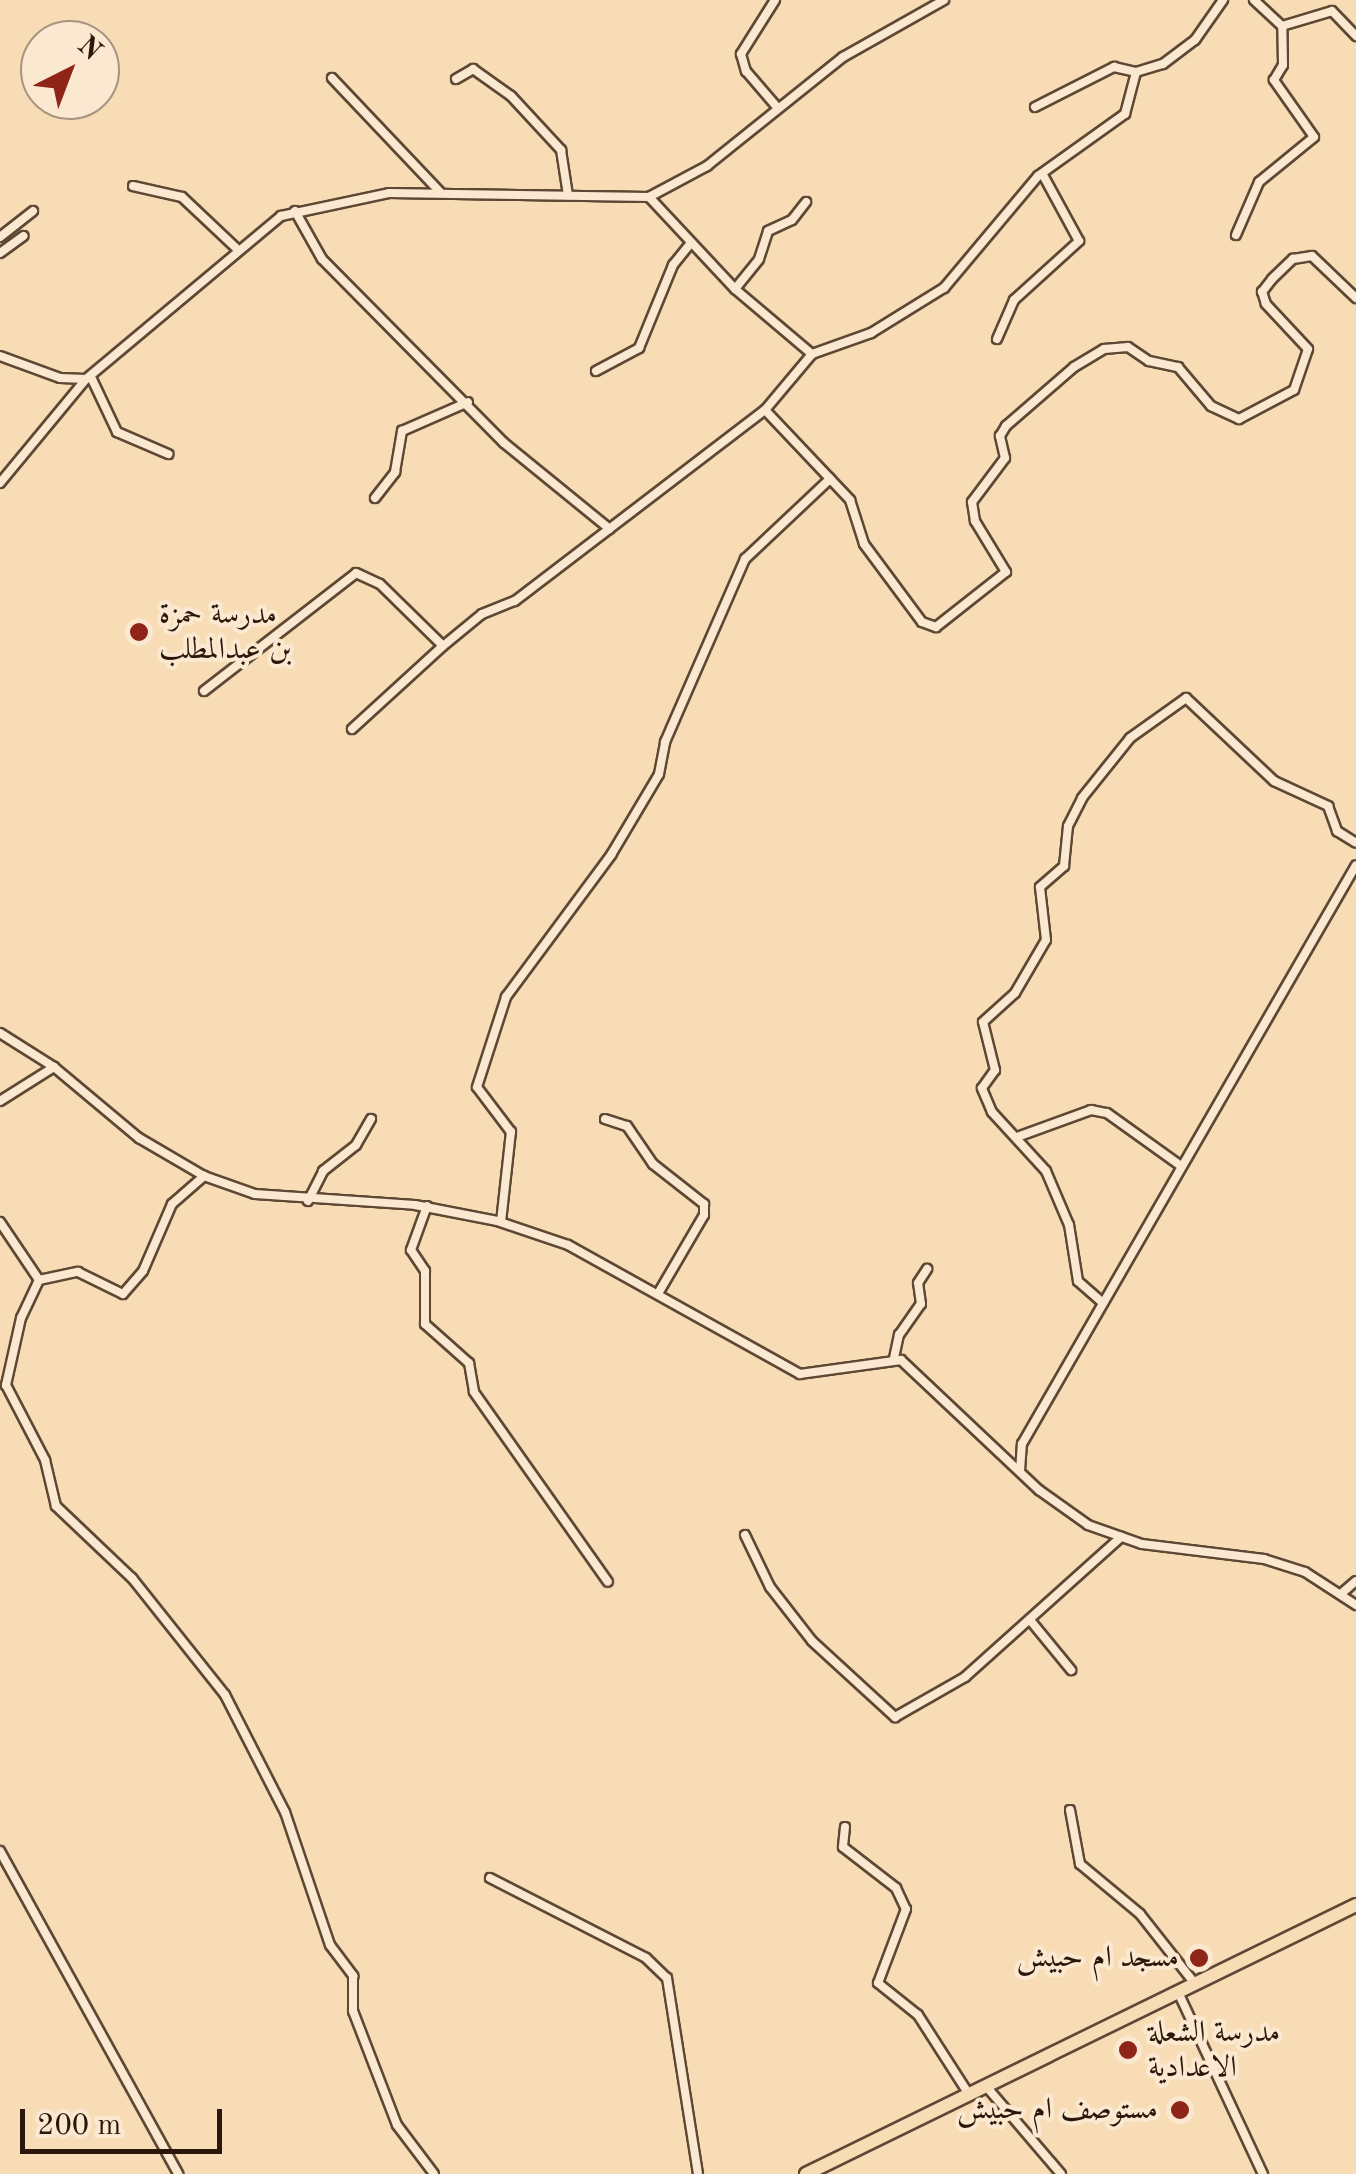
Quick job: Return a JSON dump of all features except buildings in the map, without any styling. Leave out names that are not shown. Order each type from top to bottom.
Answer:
[{"type":"highway","points":[[806,2174],[1356,1905]]},
{"type":"street","points":[[774,0],[741,54],[746,70],[776,106]]},
{"type":"street","points":[[0,482],[88,378],[237,249],[295,211],[348,198],[440,192],[649,198],[707,166],[776,106],[843,57],[944,0]]},
{"type":"street","points":[[1035,107],[1114,68],[1136,72],[1163,64],[1195,40],[1222,0]]},
{"type":"street","points":[[1236,235],[1260,182],[1314,137],[1274,80],[1283,65],[1282,26],[1254,0]]},
{"type":"street","points":[[1282,26],[1328,10],[1356,36]]},
{"type":"street","points":[[456,80],[473,69],[511,96],[561,150],[568,195]]},
{"type":"street","points":[[352,729],[482,614],[516,601],[765,410],[812,354],[871,333],[944,288],[1042,174],[1125,114],[1136,72]]},
{"type":"street","points":[[332,78],[440,192]]},
{"type":"street","points":[[998,339],[1014,300],[1079,241],[1042,174]]},
{"type":"street","points":[[133,186],[182,198],[237,249]]},
{"type":"street","points":[[649,198],[735,289],[812,354]]},
{"type":"street","points":[[735,289],[758,259],[768,231],[792,220],[806,202]]},
{"type":"street","points":[[0,237],[34,211]]},
{"type":"street","points":[[295,211],[322,259],[530,466],[610,529]]},
{"type":"street","points":[[0,253],[23,236]]},
{"type":"street","points":[[596,371],[639,348],[673,265],[691,244]]},
{"type":"street","points":[[765,410],[854,506],[864,544],[922,622],[936,627],[1006,572],[975,521],[972,502],[1005,458],[1002,431],[1074,367],[1104,348],[1128,347],[1149,361],[1178,366],[1211,406],[1240,419],[1294,390],[1308,349],[1266,304],[1262,292],[1272,279],[1296,258],[1312,256],[1356,298]]},
{"type":"street","points":[[0,356],[60,378],[88,378]]},
{"type":"street","points":[[88,378],[117,432],[168,454]]},
{"type":"street","points":[[375,498],[395,472],[402,431],[468,402]]},
{"type":"street","points":[[501,1222],[511,1132],[477,1086],[506,997],[611,855],[659,774],[665,742],[745,559],[830,478]]},
{"type":"street","points":[[204,691],[356,573],[380,584],[443,646]]},
{"type":"street","points":[[1103,1302],[1078,1281],[1063,1208],[1046,1171],[983,1097],[995,1070],[984,1022],[1015,993],[1046,940],[1040,887],[1064,866],[1068,826],[1082,798],[1130,738],[1174,703],[1193,701],[1274,781],[1328,806],[1337,831],[1356,843]]},
{"type":"street","points":[[1020,1471],[1022,1444],[1356,865]]},
{"type":"street","points":[[0,1033],[54,1068],[139,1138],[204,1176],[255,1194],[308,1201],[427,1206],[501,1222],[568,1244],[800,1374],[894,1358],[910,1365],[1062,1509],[1122,1537],[1264,1559],[1342,1593],[1356,1605]]},
{"type":"street","points":[[0,1101],[54,1068]]},
{"type":"street","points":[[1018,1137],[1091,1110],[1107,1113],[1181,1166]]},
{"type":"street","points":[[308,1201],[323,1171],[356,1145],[371,1119]]},
{"type":"street","points":[[605,1119],[627,1126],[653,1164],[704,1204],[704,1215],[659,1292]]},
{"type":"street","points":[[39,1280],[78,1272],[115,1294],[129,1290],[172,1204],[204,1176]]},
{"type":"street","points":[[427,1206],[411,1250],[425,1271],[425,1324],[470,1364],[474,1392],[608,1582]]},
{"type":"street","points":[[0,1222],[39,1280]]},
{"type":"street","points":[[894,1358],[899,1335],[921,1304],[919,1280],[928,1268]]},
{"type":"street","points":[[39,1280],[21,1318],[6,1385],[45,1460],[56,1506],[132,1578],[225,1695],[285,1812],[330,1945],[352,1976],[353,2010],[396,2125],[434,2174]]},
{"type":"street","points":[[1000,1452],[1022,1444]]},
{"type":"street","points":[[745,1536],[770,1587],[812,1641],[895,1716],[940,1695],[1122,1537]]},
{"type":"street","points":[[1342,1593],[1356,1581]]},
{"type":"street","points":[[1030,1620],[1071,1670]]},
{"type":"street","points":[[1070,1810],[1080,1864],[1140,1914],[1196,1984]]},
{"type":"street","points":[[845,1827],[843,1847],[896,1888],[906,1908],[878,1982],[918,2016],[968,2093]]},
{"type":"street","points":[[0,1851],[178,2174]]},
{"type":"street","points":[[490,1878],[646,1958],[667,1978],[698,2174]]},
{"type":"street","points":[[1178,1992],[1264,2174]]},
{"type":"street","points":[[985,2085],[1061,2174]]},
{"type":"place","name":"مدرسة حمزة بن عبدالمطلب","points":[[139,632]]},
{"type":"place","name":"مسجد ام حبيش","points":[[1199,1958]]},
{"type":"place","name":"مدرسة الشعلة الاعدادية","points":[[1128,2050]]},
{"type":"place","name":"مستوصف ام حبيش","points":[[1180,2110]]}]
